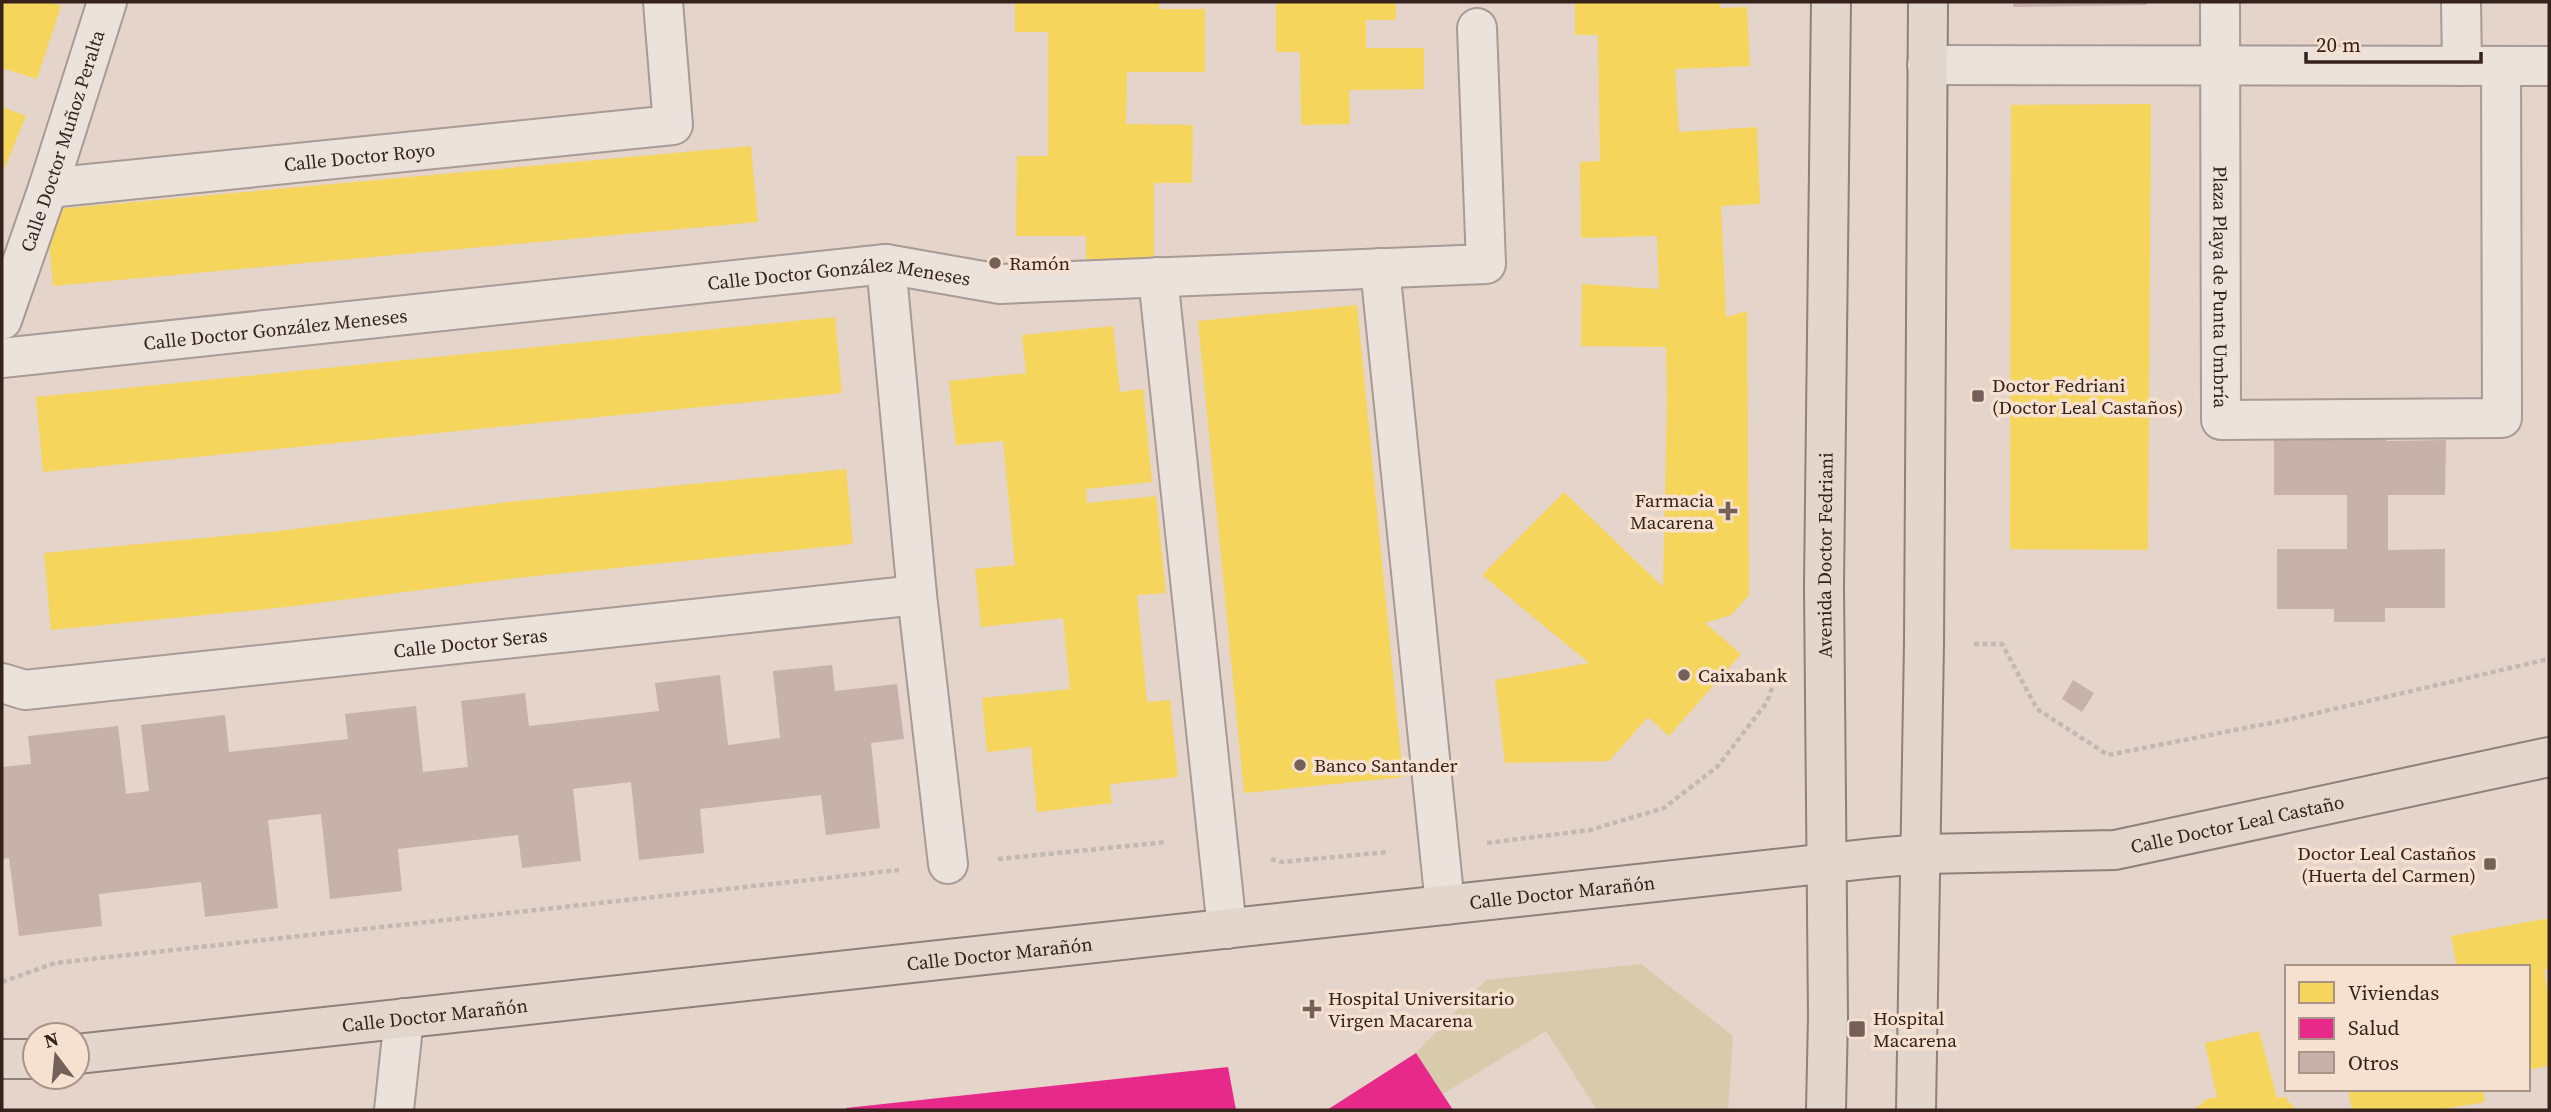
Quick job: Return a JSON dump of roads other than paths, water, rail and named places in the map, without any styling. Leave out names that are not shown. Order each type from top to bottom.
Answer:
[{"type":"main road","name":"Avenida Doctor Fedriani","points":[[1826,1110],[1828,1017],[1824,586],[1831,2]]},
{"type":"main road","points":[[1916,1110],[1921,854],[1928,2]]},
{"type":"main road","name":"Calle Doctor Leal Castaño","points":[[1921,854],[2115,850],[2549,757]]},
{"type":"main road","name":"Calle Doctor Marañón","points":[[91,1052],[1921,854]]},
{"type":"main road","points":[[2,1059],[21,1059]]},
{"type":"street","name":"Calle Doctor Muñoz Peralta","points":[[2,320],[48,188],[107,2]]},
{"type":"street","name":"Calle Doctor Royo","points":[[48,188],[673,125],[663,2]]},
{"type":"street","points":[[2220,2],[2221,67]]},
{"type":"street","points":[[2461,2],[2462,66]]},
{"type":"street","name":"Calle Doctor González Meneses","points":[[2,358],[886,264],[1000,284],[1486,264],[1478,28]]},
{"type":"street","points":[[1927,65],[2549,66]]},
{"type":"street","name":"Plaza Playa de Punta Umbría","points":[[2221,67],[2221,420],[2502,418],[2501,65]]},
{"type":"street","points":[[886,264],[917,596],[947,864]]},
{"type":"street","points":[[1380,268],[1445,905]]},
{"type":"street","points":[[1158,277],[1227,929]]},
{"type":"street","name":"Calle Doctor Seras","points":[[13,686],[917,596]]},
{"type":"street","points":[[394,1110],[404,1018]]},
{"type":"place","name":"Ramón","points":[[995,263]]},
{"type":"place","name":"Doctor Fedriani (Doctor Leal Castaños)","points":[[1978,396]]},
{"type":"place","name":"Farmacia Macarena","points":[[1728,511]]},
{"type":"place","name":"Caixabank","points":[[1684,675]]},
{"type":"place","name":"Banco Santander","points":[[1300,765]]},
{"type":"place","name":"Doctor Leal Castaños (Huerta del Carmen)","points":[[2490,864]]},
{"type":"place","name":"Hospital Universitario Virgen Macarena","points":[[1312,1009]]},
{"type":"place","name":"Hospital Macarena","points":[[1857,1029]]}]
